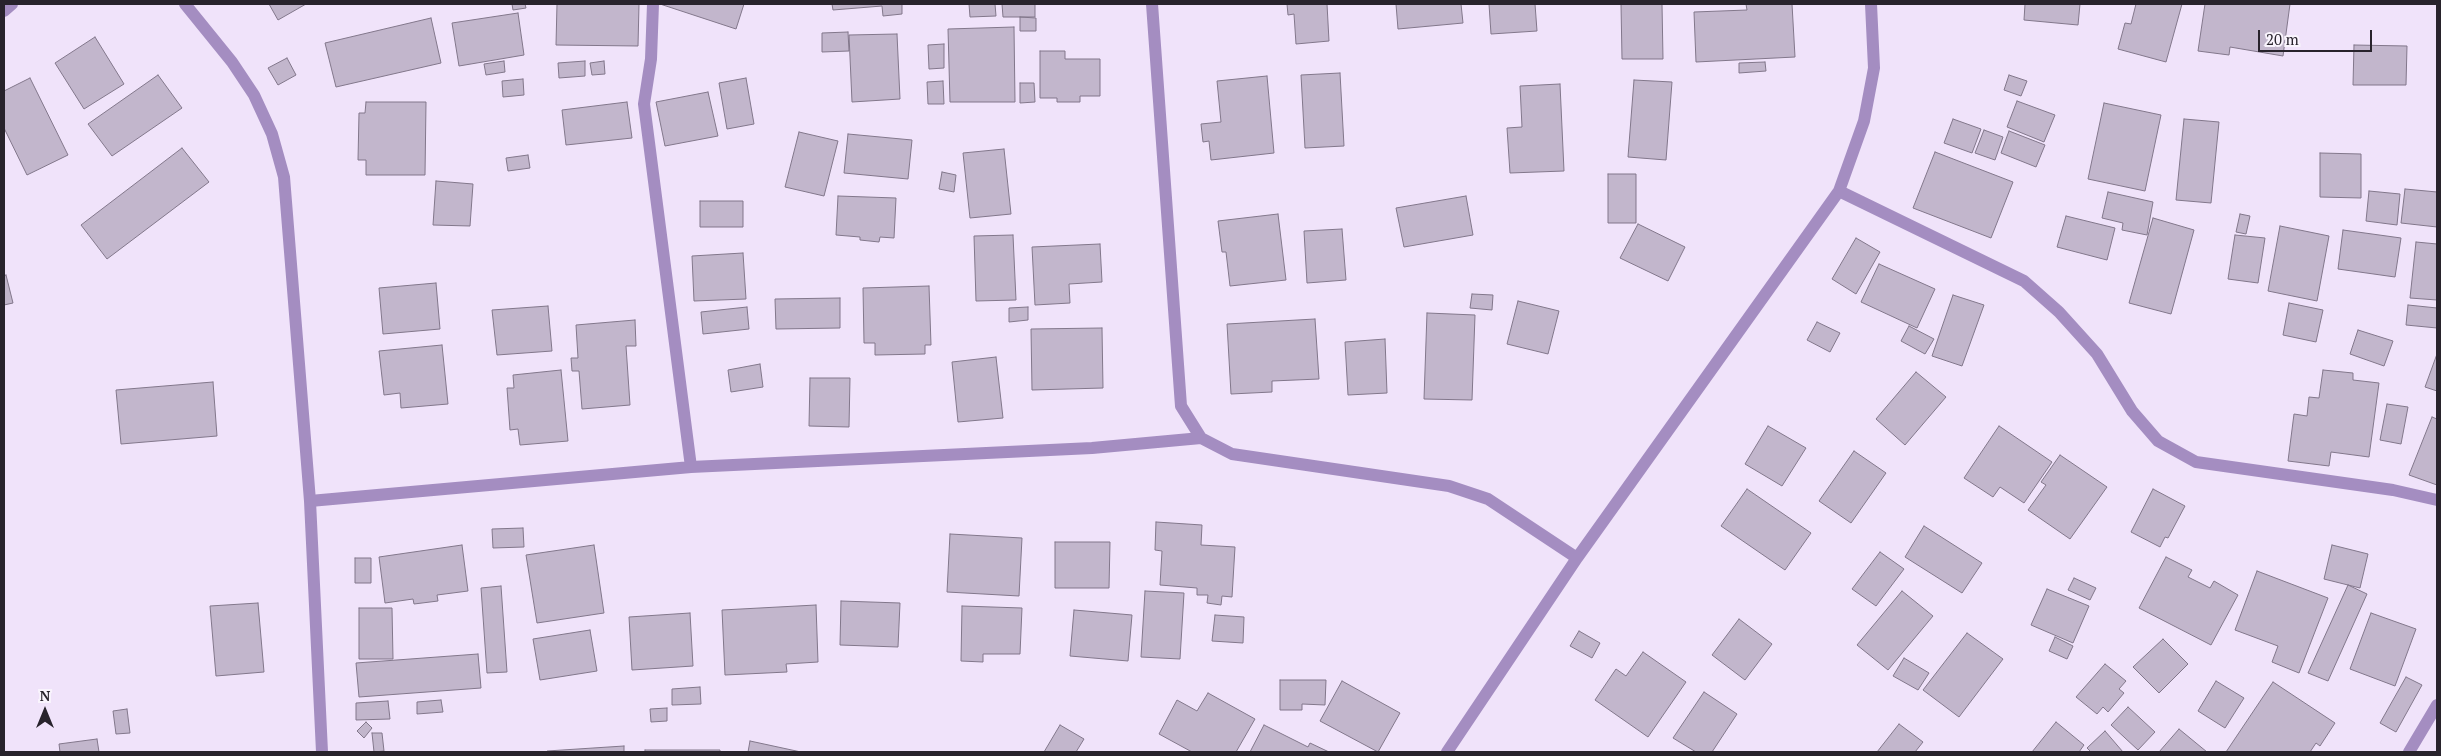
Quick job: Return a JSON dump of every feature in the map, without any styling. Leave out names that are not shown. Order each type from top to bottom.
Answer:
[{"type":"street","points":[[4,10],[12,4]]},
{"type":"street","points":[[185,4],[232,62],[254,95],[272,134],[284,177],[310,501],[322,752]]},
{"type":"street","points":[[653,4],[651,59],[644,104],[691,467]]},
{"type":"street","points":[[1152,4],[1181,406],[1201,438],[1232,454],[1449,486],[1488,499],[1577,558]]},
{"type":"street","points":[[1448,752],[1577,558],[1839,191],[1864,120],[1874,68],[1871,4]]},
{"type":"street","points":[[1839,191],[2024,281],[2059,312],[2097,354],[2132,411],[2158,441],[2196,462],[2393,490],[2437,500]]},
{"type":"street","points":[[310,501],[691,467],[1092,448],[1201,438]]},
{"type":"street","points":[[2409,752],[2437,705]]},
{"type":"building","points":[[269,4],[306,4],[278,20]]},
{"type":"building","points":[[512,4],[525,4],[526,8],[513,10]]},
{"type":"building","points":[[557,4],[639,4],[638,46],[556,45]]},
{"type":"building","points":[[660,4],[744,4],[736,29]]},
{"type":"building","points":[[832,4],[902,4],[902,14],[883,16],[882,6],[833,10]]},
{"type":"building","points":[[969,4],[995,4],[996,16],[970,17]]},
{"type":"building","points":[[1002,4],[1035,4],[1035,17],[1003,17]]},
{"type":"building","points":[[1287,4],[1327,4],[1329,41],[1296,44],[1294,14],[1288,15]]},
{"type":"building","points":[[1396,4],[1461,4],[1463,23],[1398,29]]},
{"type":"building","points":[[1489,4],[1535,4],[1537,31],[1491,34]]},
{"type":"building","points":[[1621,4],[1662,4],[1663,59],[1622,59]]},
{"type":"building","points":[[1746,4],[1792,4],[1795,57],[1696,62],[1694,12],[1747,10]]},
{"type":"building","points":[[2025,4],[2080,4],[2078,25],[2024,20]]},
{"type":"building","points":[[2136,4],[2182,4],[2166,62],[2118,49],[2125,23],[2131,24]]},
{"type":"building","points":[[2205,4],[2290,4],[2283,56],[2230,47],[2229,55],[2198,51]]},
{"type":"building","points":[[518,13],[524,55],[459,66],[452,23]]},
{"type":"building","points":[[1020,17],[1036,18],[1036,31],[1020,31]]},
{"type":"building","points":[[431,18],[441,63],[336,87],[325,43]]},
{"type":"building","points":[[1014,27],[1015,102],[950,102],[948,29]]},
{"type":"building","points":[[848,32],[849,51],[822,52],[822,33]]},
{"type":"building","points":[[897,34],[900,99],[852,102],[849,35]]},
{"type":"building","points":[[95,37],[124,84],[84,109],[55,63]]},
{"type":"building","points":[[944,44],[944,68],[929,69],[928,45]]},
{"type":"building","points":[[2354,45],[2407,46],[2406,85],[2353,85]]},
{"type":"building","points":[[1040,51],[1065,51],[1065,59],[1100,59],[1100,96],[1080,96],[1080,102],[1057,102],[1057,98],[1040,98]]},
{"type":"building","points":[[287,58],[296,75],[278,85],[268,68]]},
{"type":"building","points":[[504,61],[505,72],[486,75],[484,64]]},
{"type":"building","points":[[585,61],[585,76],[559,78],[558,63]]},
{"type":"building","points":[[604,61],[605,74],[592,75],[590,63]]},
{"type":"building","points":[[1765,62],[1766,71],[1739,73],[1739,63]]},
{"type":"building","points":[[1340,73],[1344,146],[1305,148],[1301,75]]},
{"type":"building","points":[[158,75],[182,108],[112,156],[88,124]]},
{"type":"building","points":[[2009,75],[2027,81],[2021,96],[2004,90]]},
{"type":"building","points":[[1267,76],[1274,153],[1211,160],[1209,141],[1203,142],[1201,124],[1221,122],[1217,81]]},
{"type":"building","points":[[30,78],[68,155],[27,175],[4,128],[4,91]]},
{"type":"building","points":[[746,78],[754,124],[727,129],[719,83]]},
{"type":"building","points":[[523,79],[524,95],[503,97],[502,81]]},
{"type":"building","points":[[1634,80],[1672,82],[1666,160],[1628,157]]},
{"type":"building","points":[[943,81],[944,104],[928,104],[927,82]]},
{"type":"building","points":[[1020,83],[1034,83],[1035,102],[1020,103]]},
{"type":"building","points":[[1560,84],[1564,171],[1510,173],[1507,128],[1522,127],[1520,86]]},
{"type":"building","points":[[708,92],[718,136],[665,146],[656,102]]},
{"type":"building","points":[[2017,101],[2055,115],[2044,142],[2007,127]]},
{"type":"building","points":[[366,102],[426,102],[425,175],[366,175],[366,160],[358,160],[359,113],[365,113]]},
{"type":"building","points":[[627,102],[632,138],[566,145],[562,110]]},
{"type":"building","points":[[2104,103],[2161,115],[2145,191],[2088,179]]},
{"type":"building","points":[[1953,119],[1981,129],[1972,153],[1944,143]]},
{"type":"building","points":[[2184,119],[2219,122],[2211,203],[2176,200]]},
{"type":"building","points":[[1984,130],[2003,137],[1995,160],[1975,153]]},
{"type":"building","points":[[2009,131],[2045,145],[2036,167],[2001,153]]},
{"type":"building","points":[[799,132],[838,141],[824,196],[785,187]]},
{"type":"building","points":[[848,134],[912,140],[908,179],[844,173]]},
{"type":"building","points":[[182,148],[209,182],[107,259],[81,225]]},
{"type":"building","points":[[1004,149],[1011,214],[970,218],[963,153]]},
{"type":"building","points":[[1935,152],[2013,182],[1991,238],[1913,208]]},
{"type":"building","points":[[2320,153],[2361,154],[2361,198],[2320,197]]},
{"type":"building","points":[[528,155],[530,168],[508,171],[506,158]]},
{"type":"building","points":[[942,172],[956,175],[954,192],[939,189]]},
{"type":"building","points":[[1608,174],[1636,174],[1636,223],[1608,223]]},
{"type":"building","points":[[436,181],[473,184],[470,226],[433,225]]},
{"type":"building","points":[[2405,189],[2437,192],[2437,227],[2401,223]]},
{"type":"building","points":[[2369,191],[2400,194],[2397,225],[2366,221]]},
{"type":"building","points":[[2108,192],[2153,202],[2147,235],[2122,230],[2123,223],[2102,218]]},
{"type":"building","points":[[838,196],[896,198],[894,238],[880,237],[879,242],[860,240],[860,237],[836,235]]},
{"type":"building","points":[[1466,196],[1473,235],[1404,247],[1396,208]]},
{"type":"building","points":[[700,201],[743,201],[743,227],[700,227]]},
{"type":"building","points":[[1278,214],[1286,280],[1230,286],[1226,252],[1222,252],[1218,221]]},
{"type":"building","points":[[2240,214],[2250,216],[2246,234],[2236,232]]},
{"type":"building","points":[[2066,216],[2115,228],[2107,260],[2057,247]]},
{"type":"building","points":[[2153,218],[2194,230],[2171,314],[2129,303]]},
{"type":"building","points":[[1638,224],[1685,247],[1668,281],[1620,258]]},
{"type":"building","points":[[2280,226],[2329,236],[2317,301],[2268,291]]},
{"type":"building","points":[[1342,229],[1346,280],[1307,283],[1304,231]]},
{"type":"building","points":[[2343,230],[2401,238],[2395,277],[2338,269]]},
{"type":"building","points":[[1013,235],[1016,300],[976,301],[974,236]]},
{"type":"building","points":[[2235,235],[2265,238],[2258,283],[2228,279]]},
{"type":"building","points":[[1856,238],[1880,252],[1856,294],[1832,279]]},
{"type":"building","points":[[2416,242],[2437,244],[2437,300],[2410,298]]},
{"type":"building","points":[[1100,244],[1102,282],[1069,284],[1070,303],[1035,305],[1032,247]]},
{"type":"building","points":[[743,253],[746,299],[694,301],[692,256]]},
{"type":"building","points":[[1879,264],[1935,289],[1917,328],[1861,302]]},
{"type":"building","points":[[6,275],[13,303],[4,305],[4,276]]},
{"type":"building","points":[[436,283],[440,329],[383,334],[379,288]]},
{"type":"building","points":[[929,286],[931,345],[925,345],[925,354],[875,355],[875,343],[864,343],[863,288]]},
{"type":"building","points":[[1472,294],[1493,295],[1492,310],[1470,308]]},
{"type":"building","points":[[1953,295],[1984,305],[1962,366],[1932,356]]},
{"type":"building","points":[[840,298],[840,328],[776,329],[775,299]]},
{"type":"building","points":[[1518,301],[1559,311],[1548,354],[1507,344]]},
{"type":"building","points":[[2289,303],[2323,310],[2316,342],[2283,335]]},
{"type":"building","points":[[2408,305],[2437,308],[2437,328],[2406,325]]},
{"type":"building","points":[[548,306],[552,351],[497,355],[492,310]]},
{"type":"building","points":[[747,307],[749,329],[703,334],[701,312]]},
{"type":"building","points":[[1028,307],[1028,320],[1009,322],[1009,308]]},
{"type":"building","points":[[1427,313],[1475,315],[1472,400],[1424,399]]},
{"type":"building","points":[[1315,319],[1319,379],[1272,381],[1272,392],[1231,394],[1227,324]]},
{"type":"building","points":[[635,320],[636,346],[626,346],[630,405],[582,409],[579,371],[572,371],[571,358],[578,358],[576,325]]},
{"type":"building","points":[[1817,322],[1840,333],[1830,352],[1807,340]]},
{"type":"building","points":[[1909,326],[1934,339],[1925,354],[1901,341]]},
{"type":"building","points":[[1102,328],[1103,388],[1032,390],[1031,329]]},
{"type":"building","points":[[2358,330],[2393,341],[2384,366],[2350,354]]},
{"type":"building","points":[[1385,339],[1387,393],[1348,395],[1345,342]]},
{"type":"building","points":[[442,345],[448,404],[401,408],[400,393],[384,395],[379,351]]},
{"type":"building","points":[[2437,354],[2437,391],[2425,387]]},
{"type":"building","points":[[996,357],[1003,418],[958,422],[952,362]]},
{"type":"building","points":[[760,364],[763,387],[731,392],[728,370]]},
{"type":"building","points":[[561,370],[568,441],[520,445],[518,429],[510,430],[507,388],[514,388],[513,375]]},
{"type":"building","points":[[2323,370],[2353,373],[2353,380],[2379,383],[2369,457],[2331,452],[2329,466],[2288,461],[2294,414],[2307,416],[2309,397],[2319,398]]},
{"type":"building","points":[[1916,372],[1946,397],[1905,445],[1876,419]]},
{"type":"building","points":[[810,378],[850,378],[849,427],[809,426]]},
{"type":"building","points":[[213,382],[217,436],[121,444],[116,390]]},
{"type":"building","points":[[2387,404],[2408,407],[2401,444],[2380,440]]},
{"type":"building","points":[[2432,417],[2437,419],[2437,485],[2409,475]]},
{"type":"building","points":[[1768,426],[1806,448],[1782,486],[1745,464]]},
{"type":"building","points":[[1999,426],[2052,462],[2024,503],[2000,487],[1993,497],[1964,478]]},
{"type":"building","points":[[1854,451],[1886,473],[1851,523],[1819,501]]},
{"type":"building","points":[[2060,455],[2107,487],[2070,539],[2028,510],[2046,485],[2041,482]]},
{"type":"building","points":[[1747,489],[1811,533],[1785,570],[1721,526]]},
{"type":"building","points":[[2153,489],[2185,506],[2168,538],[2165,537],[2160,547],[2131,532]]},
{"type":"building","points":[[1156,522],[1202,525],[1201,545],[1235,547],[1232,597],[1222,596],[1221,605],[1207,603],[1208,595],[1197,595],[1197,588],[1160,585],[1162,551],[1155,550]]},
{"type":"building","points":[[1924,526],[1982,563],[1962,593],[1905,557]]},
{"type":"building","points":[[523,528],[524,547],[493,548],[492,529]]},
{"type":"building","points":[[950,534],[1022,538],[1019,596],[947,592]]},
{"type":"building","points":[[1055,542],[1110,542],[1109,588],[1055,588]]},
{"type":"building","points":[[462,545],[468,591],[437,595],[438,601],[414,604],[413,599],[385,603],[379,557]]},
{"type":"building","points":[[594,545],[604,613],[537,623],[526,555]]},
{"type":"building","points":[[2332,545],[2368,554],[2360,588],[2324,579]]},
{"type":"building","points":[[1880,552],[1904,569],[1876,606],[1852,589]]},
{"type":"building","points":[[2166,557],[2192,570],[2188,577],[2210,588],[2214,581],[2238,595],[2211,645],[2139,608]]},
{"type":"building","points":[[355,558],[371,558],[371,583],[355,583]]},
{"type":"building","points":[[2257,571],[2328,598],[2299,673],[2272,662],[2278,646],[2235,630]]},
{"type":"building","points":[[2074,578],[2096,588],[2090,600],[2068,590]]},
{"type":"building","points":[[2348,585],[2367,594],[2328,681],[2308,673]]},
{"type":"building","points":[[501,586],[507,672],[487,673],[481,588]]},
{"type":"building","points":[[2047,589],[2089,606],[2073,643],[2031,625]]},
{"type":"building","points":[[1145,591],[1184,593],[1180,659],[1141,657]]},
{"type":"building","points":[[1902,591],[1933,616],[1888,670],[1857,645]]},
{"type":"building","points":[[841,601],[900,603],[898,647],[840,645]]},
{"type":"building","points":[[258,603],[264,672],[216,676],[210,606]]},
{"type":"building","points":[[816,605],[818,662],[786,664],[787,672],[725,675],[722,610]]},
{"type":"building","points":[[962,606],[1022,608],[1020,654],[983,654],[983,662],[961,661]]},
{"type":"building","points":[[359,608],[392,608],[393,659],[359,659]]},
{"type":"building","points":[[1074,610],[1132,615],[1128,661],[1070,656]]},
{"type":"building","points":[[690,613],[693,666],[632,670],[629,617]]},
{"type":"building","points":[[2371,613],[2416,629],[2395,686],[2350,669]]},
{"type":"building","points":[[1215,615],[1244,617],[1243,643],[1212,641]]},
{"type":"building","points":[[1739,619],[1772,644],[1745,680],[1712,655]]},
{"type":"building","points":[[590,630],[597,671],[540,680],[533,639]]},
{"type":"building","points":[[1579,631],[1600,643],[1592,658],[1570,646]]},
{"type":"building","points":[[1967,633],[2003,659],[1959,717],[1923,690]]},
{"type":"building","points":[[2055,637],[2073,646],[2067,659],[2049,651]]},
{"type":"building","points":[[2163,639],[2188,664],[2159,693],[2133,667]]},
{"type":"building","points":[[1643,652],[1686,682],[1648,737],[1595,700],[1616,669],[1626,676]]},
{"type":"building","points":[[478,654],[481,688],[359,697],[356,663]]},
{"type":"building","points":[[1904,658],[1929,673],[1918,690],[1893,676]]},
{"type":"building","points":[[2105,664],[2126,681],[2119,689],[2124,693],[2108,712],[2103,707],[2097,714],[2076,697]]},
{"type":"building","points":[[2406,677],[2422,685],[2396,732],[2380,723]]},
{"type":"building","points":[[1280,680],[1326,680],[1325,705],[1302,704],[1302,710],[1280,710]]},
{"type":"building","points":[[1342,681],[1400,713],[1378,752],[1320,721]]},
{"type":"building","points":[[2216,681],[2244,698],[2225,728],[2198,711]]},
{"type":"building","points":[[2273,682],[2335,723],[2320,746],[2316,743],[2310,752],[2226,752]]},
{"type":"building","points":[[700,687],[701,704],[672,705],[672,689]]},
{"type":"building","points":[[1704,692],[1737,714],[1712,752],[1696,752],[1673,738]]},
{"type":"building","points":[[1208,693],[1255,719],[1236,752],[1192,752],[1159,734],[1177,700],[1197,711]]},
{"type":"building","points":[[441,700],[443,712],[417,714],[417,702]]},
{"type":"building","points":[[388,701],[390,719],[356,720],[356,703]]},
{"type":"building","points":[[2128,707],[2155,732],[2138,750],[2111,725]]},
{"type":"building","points":[[667,708],[667,721],[651,722],[650,709]]},
{"type":"building","points":[[127,709],[130,733],[116,734],[113,711]]},
{"type":"building","points":[[366,722],[372,728],[364,738],[357,731]]},
{"type":"building","points":[[2056,722],[2084,745],[2079,752],[2032,752]]},
{"type":"building","points":[[1899,724],[1923,742],[1915,752],[1877,752]]},
{"type":"building","points":[[1060,725],[1084,739],[1076,752],[1044,752]]},
{"type":"building","points":[[1264,725],[1308,747],[1310,743],[1329,752],[1250,752]]},
{"type":"building","points":[[2179,729],[2207,752],[2159,752]]},
{"type":"building","points":[[2105,731],[2123,752],[2091,752],[2087,748]]},
{"type":"building","points":[[372,733],[382,733],[384,751],[374,752]]},
{"type":"building","points":[[97,739],[99,752],[60,752],[59,744]]},
{"type":"building","points":[[750,741],[801,752],[748,752]]},
{"type":"building","points":[[624,746],[624,752],[547,752],[547,751]]},
{"type":"building","points":[[645,750],[720,750],[720,752],[645,752]]}]
